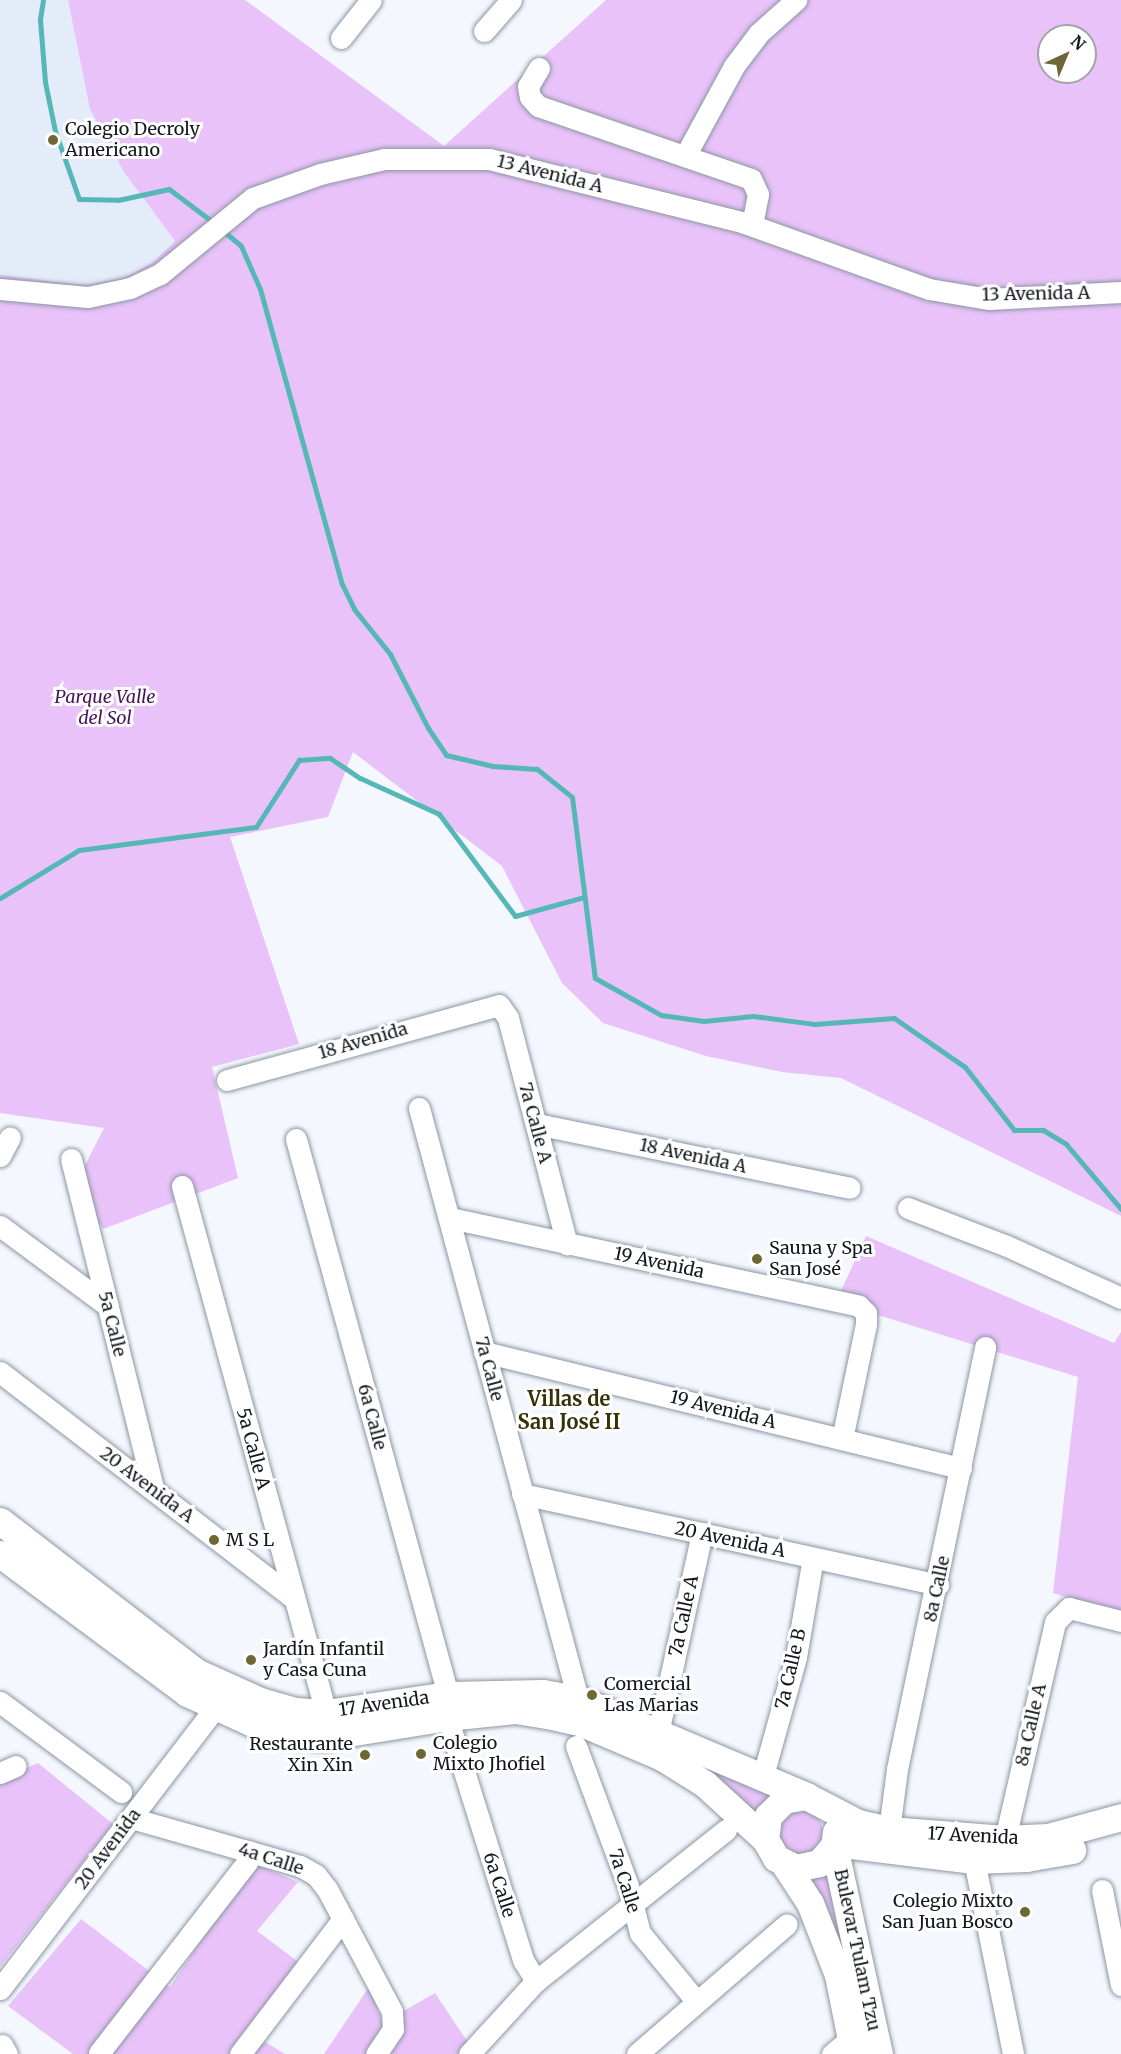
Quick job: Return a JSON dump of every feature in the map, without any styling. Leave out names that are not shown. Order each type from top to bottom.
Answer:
[{"type":"main road","name":"17 Avenida","points":[[0,1521],[196,1672],[260,1701],[296,1711],[326,1713],[447,1706],[543,1693],[578,1699],[817,1802],[858,1823],[890,1830],[1005,1839],[1048,1837],[1121,1818]]},
{"type":"main road","name":"17 Avenida","points":[[0,1554],[187,1693],[215,1708],[270,1731],[323,1737],[447,1706],[515,1710],[582,1723],[679,1767],[705,1784],[765,1839]]},
{"type":"main road","points":[[784,1800],[817,1802],[835,1824],[834,1844],[819,1863],[796,1868],[785,1865],[776,1858],[765,1839],[764,1827],[774,1806],[784,1800]]},
{"type":"main road","name":"17 Avenida","points":[[834,1844],[974,1860],[1026,1858],[1121,1836]]},
{"type":"main road","name":"Bulevar Tulam Tzu","points":[[834,1844],[879,2054]]},
{"type":"main road","name":"Bulevar Tulam Tzu","points":[[785,1865],[810,1903],[838,1975],[846,2049]]},
{"type":"street","points":[[341,38],[371,0]]},
{"type":"street","points":[[484,31],[511,0]]},
{"type":"street","points":[[685,156],[734,66],[759,33],[796,0]]},
{"type":"street","points":[[539,68],[528,86],[530,97],[538,106],[751,180],[758,194],[752,225]]},
{"type":"street","name":"13 Avenida A","points":[[0,289],[88,297],[130,288],[160,274],[253,198],[320,174],[384,159],[489,159],[752,225],[929,289],[989,299],[1121,292]]},
{"type":"street","name":"18 Avenida","points":[[227,1080],[499,1005]]},
{"type":"street","name":"7a Calle A","points":[[499,1005],[508,1018],[567,1244]]},
{"type":"street","name":"7a Calle","points":[[419,1108],[578,1699]]},
{"type":"street","name":"18 Avenida A","points":[[536,1124],[850,1188]]},
{"type":"street","points":[[0,1156],[10,1137]]},
{"type":"street","name":"6a Calle","points":[[296,1138],[447,1706],[523,1960],[536,1981]]},
{"type":"street","name":"5a Calle","points":[[71,1159],[153,1489]]},
{"type":"street","name":"5a Calle A","points":[[182,1186],[326,1713]]},
{"type":"street","points":[[908,1208],[1007,1246],[1121,1298]]},
{"type":"street","name":"19 Avenida","points":[[450,1218],[859,1306],[866,1313],[842,1439]]},
{"type":"street","points":[[0,1226],[108,1306]]},
{"type":"street","name":"8a Calle","points":[[890,1830],[897,1769],[938,1585],[985,1347]]},
{"type":"street","name":"19 Avenida A","points":[[484,1352],[962,1468]]},
{"type":"street","name":"20 Avenida A","points":[[0,1372],[293,1598]]},
{"type":"street","name":"20 Avenida A","points":[[522,1494],[938,1585]]},
{"type":"street","name":"7a Calle A","points":[[658,1733],[702,1533]]},
{"type":"street","name":"7a Calle B","points":[[762,1779],[796,1656],[813,1558]]},
{"type":"street","name":"8a Calle A","points":[[1005,1839],[1055,1622],[1061,1612],[1069,1608],[1121,1621]]},
{"type":"street","points":[[0,1702],[121,1792]]},
{"type":"street","name":"20 Avenida","points":[[0,1989],[215,1708]]},
{"type":"street","name":"7a Calle","points":[[576,1746],[634,1907],[640,1933],[697,2002]]},
{"type":"street","name":"4a Calle","points":[[131,1818],[300,1866],[316,1875],[343,1919],[392,2011],[394,2024],[376,2054]]},
{"type":"street","points":[[469,2054],[536,1981],[634,1907],[726,1830]]},
{"type":"street","points":[[99,2053],[247,1862],[250,1851]]},
{"type":"street","points":[[974,1860],[1013,2054]]},
{"type":"street","points":[[1102,1890],[1119,1961],[1121,1985]]},
{"type":"street","points":[[240,2054],[343,1919]]},
{"type":"street","points":[[637,2054],[787,1924]]},
{"type":"shaded area","name":"Colegio Decroly Americano","points":[[0,0],[68,0],[124,172],[175,241],[153,262],[124,278],[84,285],[0,275]]},
{"type":"green space","name":"Parque Valle del Sol","points":[[68,0],[245,0],[444,146],[606,0],[1121,0],[1121,1216],[841,1078],[782,1072],[706,1056],[603,1023],[562,983],[502,866],[353,752],[328,817],[230,837],[299,1044],[212,1067],[238,1178],[103,1229],[74,1187],[104,1128],[0,1113],[0,275],[84,285],[124,278],[153,262],[175,241],[124,172],[90,109]]},
{"type":"green space","points":[[866,1236],[1114,1343],[1121,1332],[1121,1614],[1053,1593],[1078,1377],[836,1302]]},
{"type":"green space","points":[[663,1745],[785,1796],[760,1824]]},
{"type":"green space","points":[[38,1763],[113,1824],[0,1967],[0,1780]]},
{"type":"green space","points":[[800,1809],[809,1810],[816,1816],[822,1823],[822,1841],[816,1848],[809,1854],[800,1855],[791,1854],[784,1848],[778,1841],[777,1832],[778,1823],[784,1816],[791,1810]]},
{"type":"green space","points":[[829,1859],[861,1998],[797,1872]]},
{"type":"green space","points":[[253,1863],[298,1882],[257,1931],[308,1969],[254,2035],[285,2054],[73,2054],[8,2006],[81,1919],[170,1987]]},
{"type":"green space","points":[[369,1987],[383,2023],[435,1993],[469,2044],[460,2054],[324,2054]]},
{"type":"waterway","points":[[43,0],[40,20],[45,82],[55,131],[79,199],[118,200],[169,189],[214,223]]},
{"type":"waterway","points":[[221,229],[241,246],[260,289],[342,584],[354,609],[390,654],[428,728],[446,755],[493,766],[537,769],[572,797],[595,978],[661,1015],[704,1021],[753,1016],[815,1024],[894,1018],[965,1067],[1014,1130],[1043,1130],[1066,1144],[1121,1209]]},
{"type":"waterway","points":[[0,898],[79,850],[256,827],[299,760],[330,758],[360,778],[439,814],[515,916],[584,897]]},
{"type":"place","name":"Colegio Decroly Americano","points":[[53,140]]},
{"type":"place","name":"Sauna y Spa San José","points":[[757,1259]]},
{"type":"place","name":"M S L","points":[[214,1540]]},
{"type":"place","name":"Jardín Infantil y Casa Cuna","points":[[251,1660]]},
{"type":"place","name":"Comercial Las Marias","points":[[592,1695]]},
{"type":"place","name":"Colegio Mixto Jhofiel","points":[[421,1754]]},
{"type":"place","name":"Restaurante Xin Xin","points":[[365,1755]]},
{"type":"place","name":"Colegio Mixto San Juan Bosco","points":[[1025,1912]]},
{"type":"district","name":"Villas de San José II","points":[[569,1410]]}]
